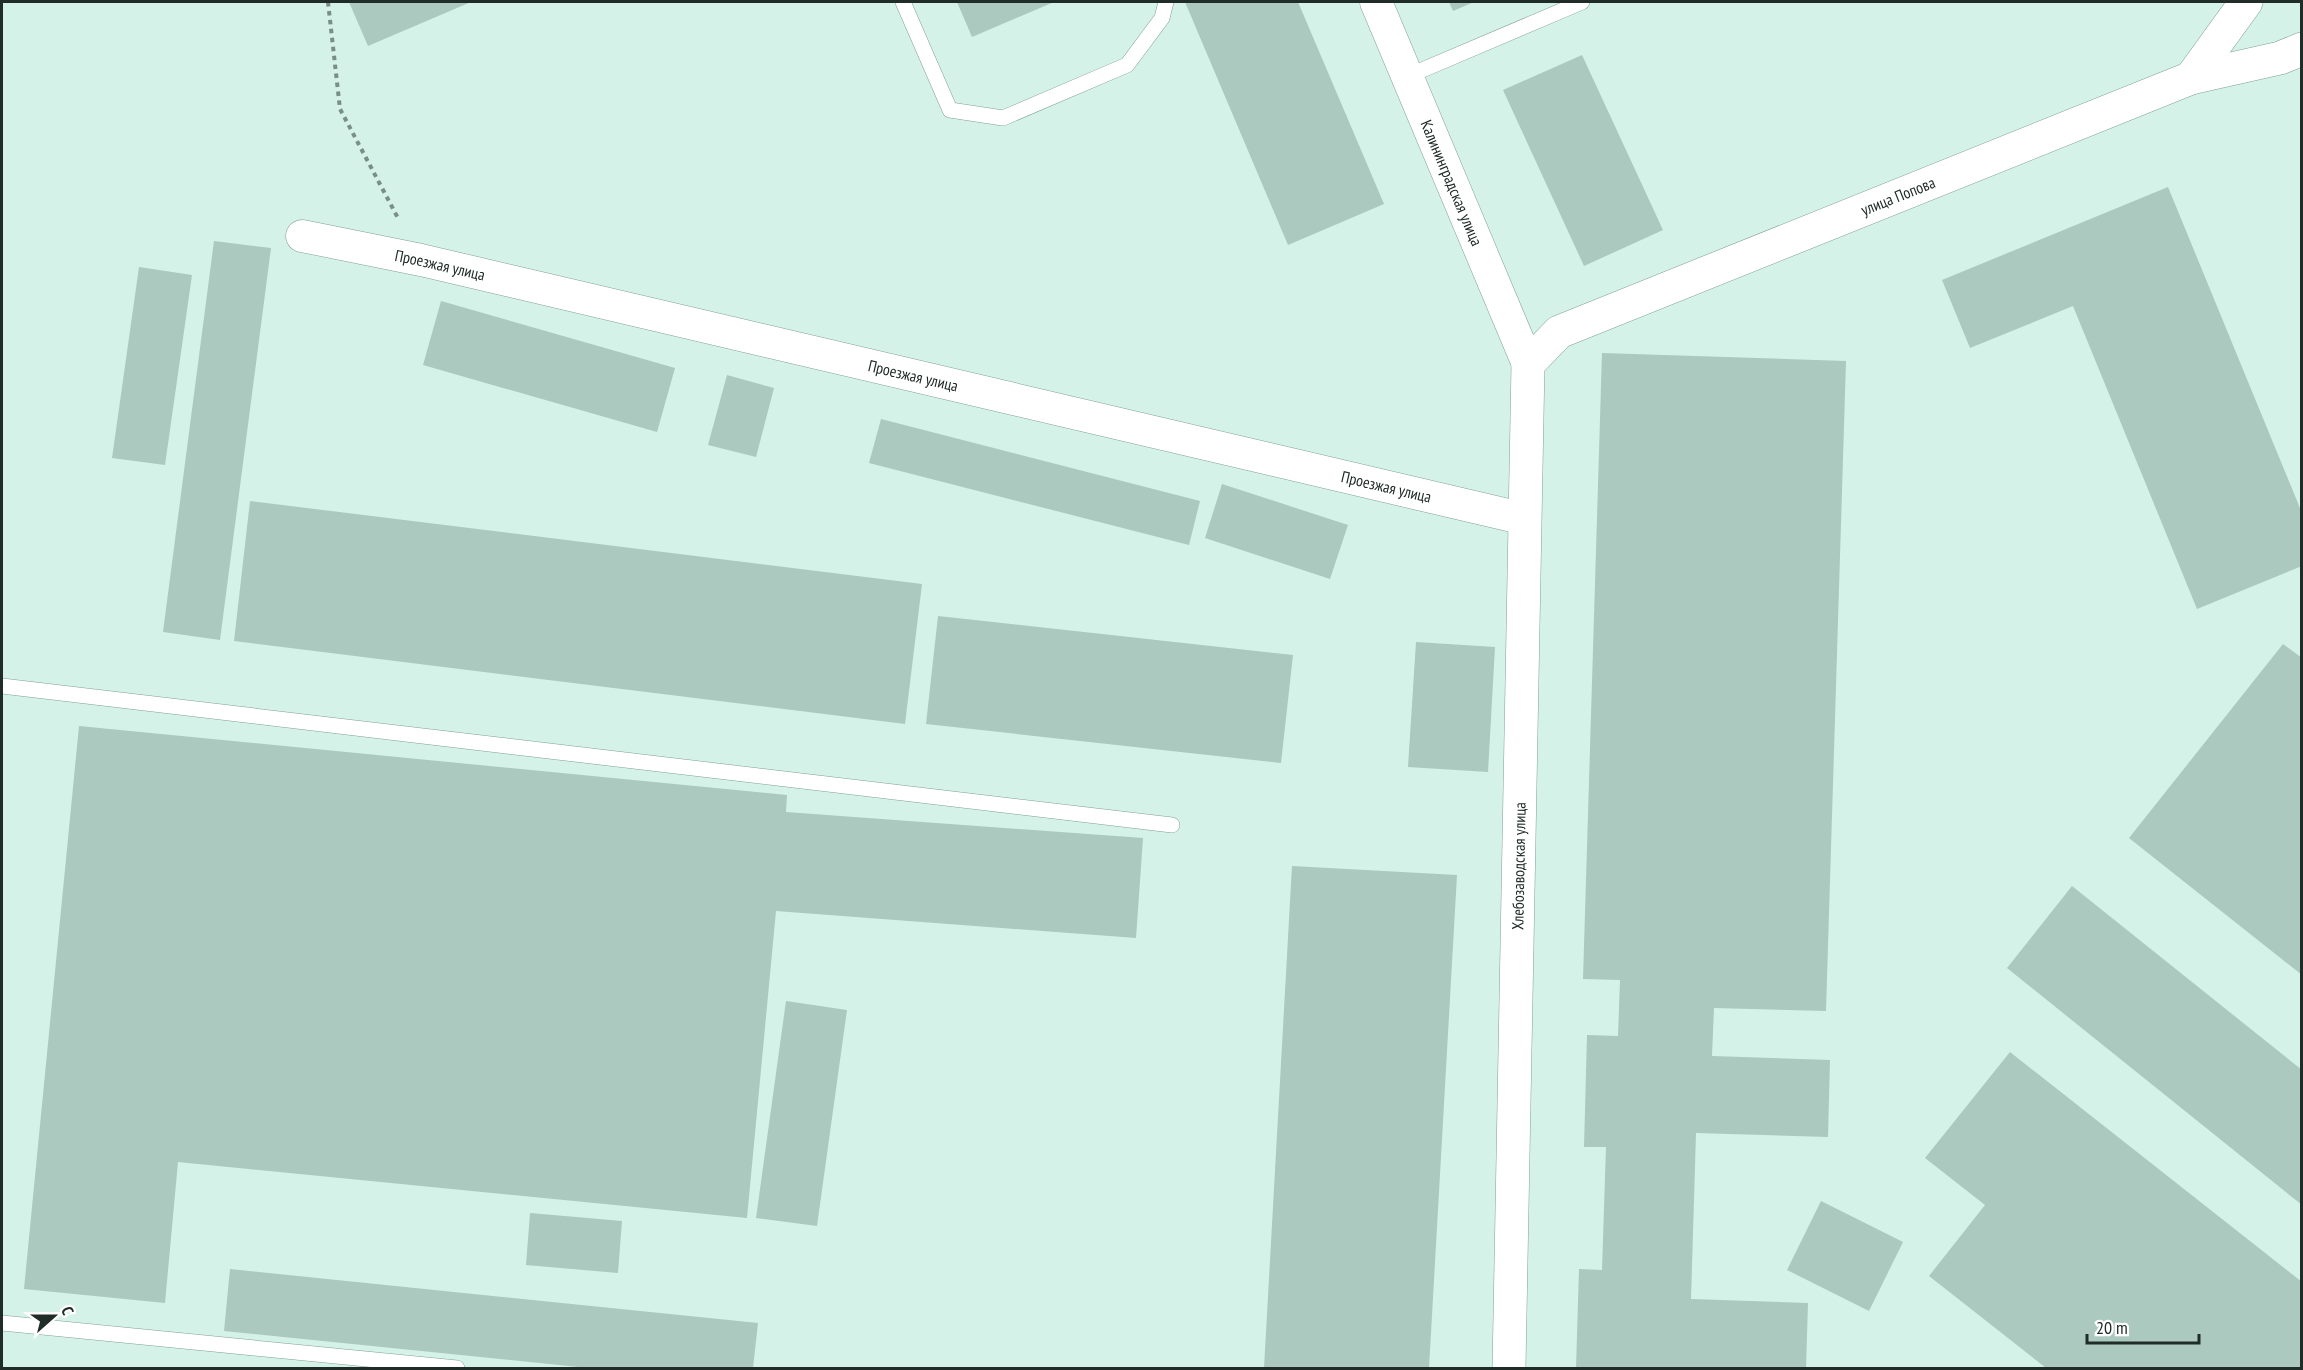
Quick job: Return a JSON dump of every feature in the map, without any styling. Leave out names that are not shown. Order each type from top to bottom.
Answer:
[{"type":"street","name":"Калининградская улица","points":[[1376,2],[1528,364]]},
{"type":"street","points":[[2191,78],[2246,2]]},
{"type":"street","name":"улица Попова","points":[[1528,364],[1559,332],[2191,78],[2280,58],[2301,49]]},
{"type":"street","name":"Проезжая улица","points":[[302,236],[421,260],[1525,519]]},
{"type":"street","name":"Хлебозаводская улица","points":[[1509,1368],[1528,364]]},
{"type":"lane","points":[[903,2],[950,110],[1003,118],[1127,65],[1162,18],[1166,2]]},
{"type":"lane","points":[[1408,76],[1582,2]]},
{"type":"lane","points":[[2,686],[1172,825]]},
{"type":"lane","points":[[2,1323],[457,1368]]},
{"type":"path","points":[[328,2],[340,110],[421,260]]},
{"type":"building","points":[[349,2],[471,2],[368,46]]},
{"type":"building","points":[[957,2],[1054,2],[972,37]]},
{"type":"building","points":[[1185,2],[1298,2],[1384,204],[1288,245]]},
{"type":"building","points":[[1449,2],[1474,2],[1453,11]]},
{"type":"building","points":[[1582,55],[1663,230],[1584,266],[1503,90]]},
{"type":"building","points":[[2168,187],[2302,513],[2302,566],[2197,609],[2073,306],[1970,348],[1942,280]]},
{"type":"building","points":[[214,241],[271,248],[220,640],[163,632]]},
{"type":"building","points":[[139,267],[192,275],[165,465],[112,458]]},
{"type":"building","points":[[441,301],[675,368],[657,432],[423,365]]},
{"type":"building","points":[[1602,353],[1846,361],[1826,1011],[1714,1008],[1712,1056],[1830,1060],[1828,1137],[1696,1133],[1691,1299],[1808,1303],[1806,1368],[1576,1368],[1579,1269],[1602,1270],[1606,1147],[1584,1147],[1587,1035],[1618,1036],[1620,980],[1583,979]]},
{"type":"building","points":[[727,375],[774,388],[756,457],[708,445]]},
{"type":"building","points":[[881,419],[1200,501],[1189,545],[869,463]]},
{"type":"building","points":[[1222,484],[1348,525],[1330,579],[1205,538]]},
{"type":"building","points":[[250,501],[922,584],[905,724],[234,641]]},
{"type":"building","points":[[938,616],[1293,655],[1281,763],[926,724]]},
{"type":"building","points":[[1416,642],[1495,647],[1488,772],[1408,767]]},
{"type":"building","points":[[2283,644],[2302,658],[2302,975],[2129,838]]},
{"type":"building","points":[[79,726],[787,795],[786,812],[1143,838],[1136,938],[776,911],[747,1218],[178,1162],[165,1303],[24,1289]]},
{"type":"building","points":[[1292,866],[1457,875],[1429,1368],[1264,1368]]},
{"type":"building","points":[[2072,886],[2302,1070],[2302,1205],[2007,968]]},
{"type":"building","points":[[786,1001],[847,1010],[817,1226],[756,1218]]},
{"type":"building","points":[[2010,1052],[2302,1282],[2302,1368],[2046,1368],[1929,1276],[1985,1205],[1925,1158]]},
{"type":"building","points":[[1821,1201],[1903,1242],[1869,1311],[1787,1270]]},
{"type":"building","points":[[530,1213],[622,1221],[618,1273],[526,1265]]},
{"type":"building","points":[[230,1269],[758,1323],[753,1368],[588,1368],[224,1331]]}]
